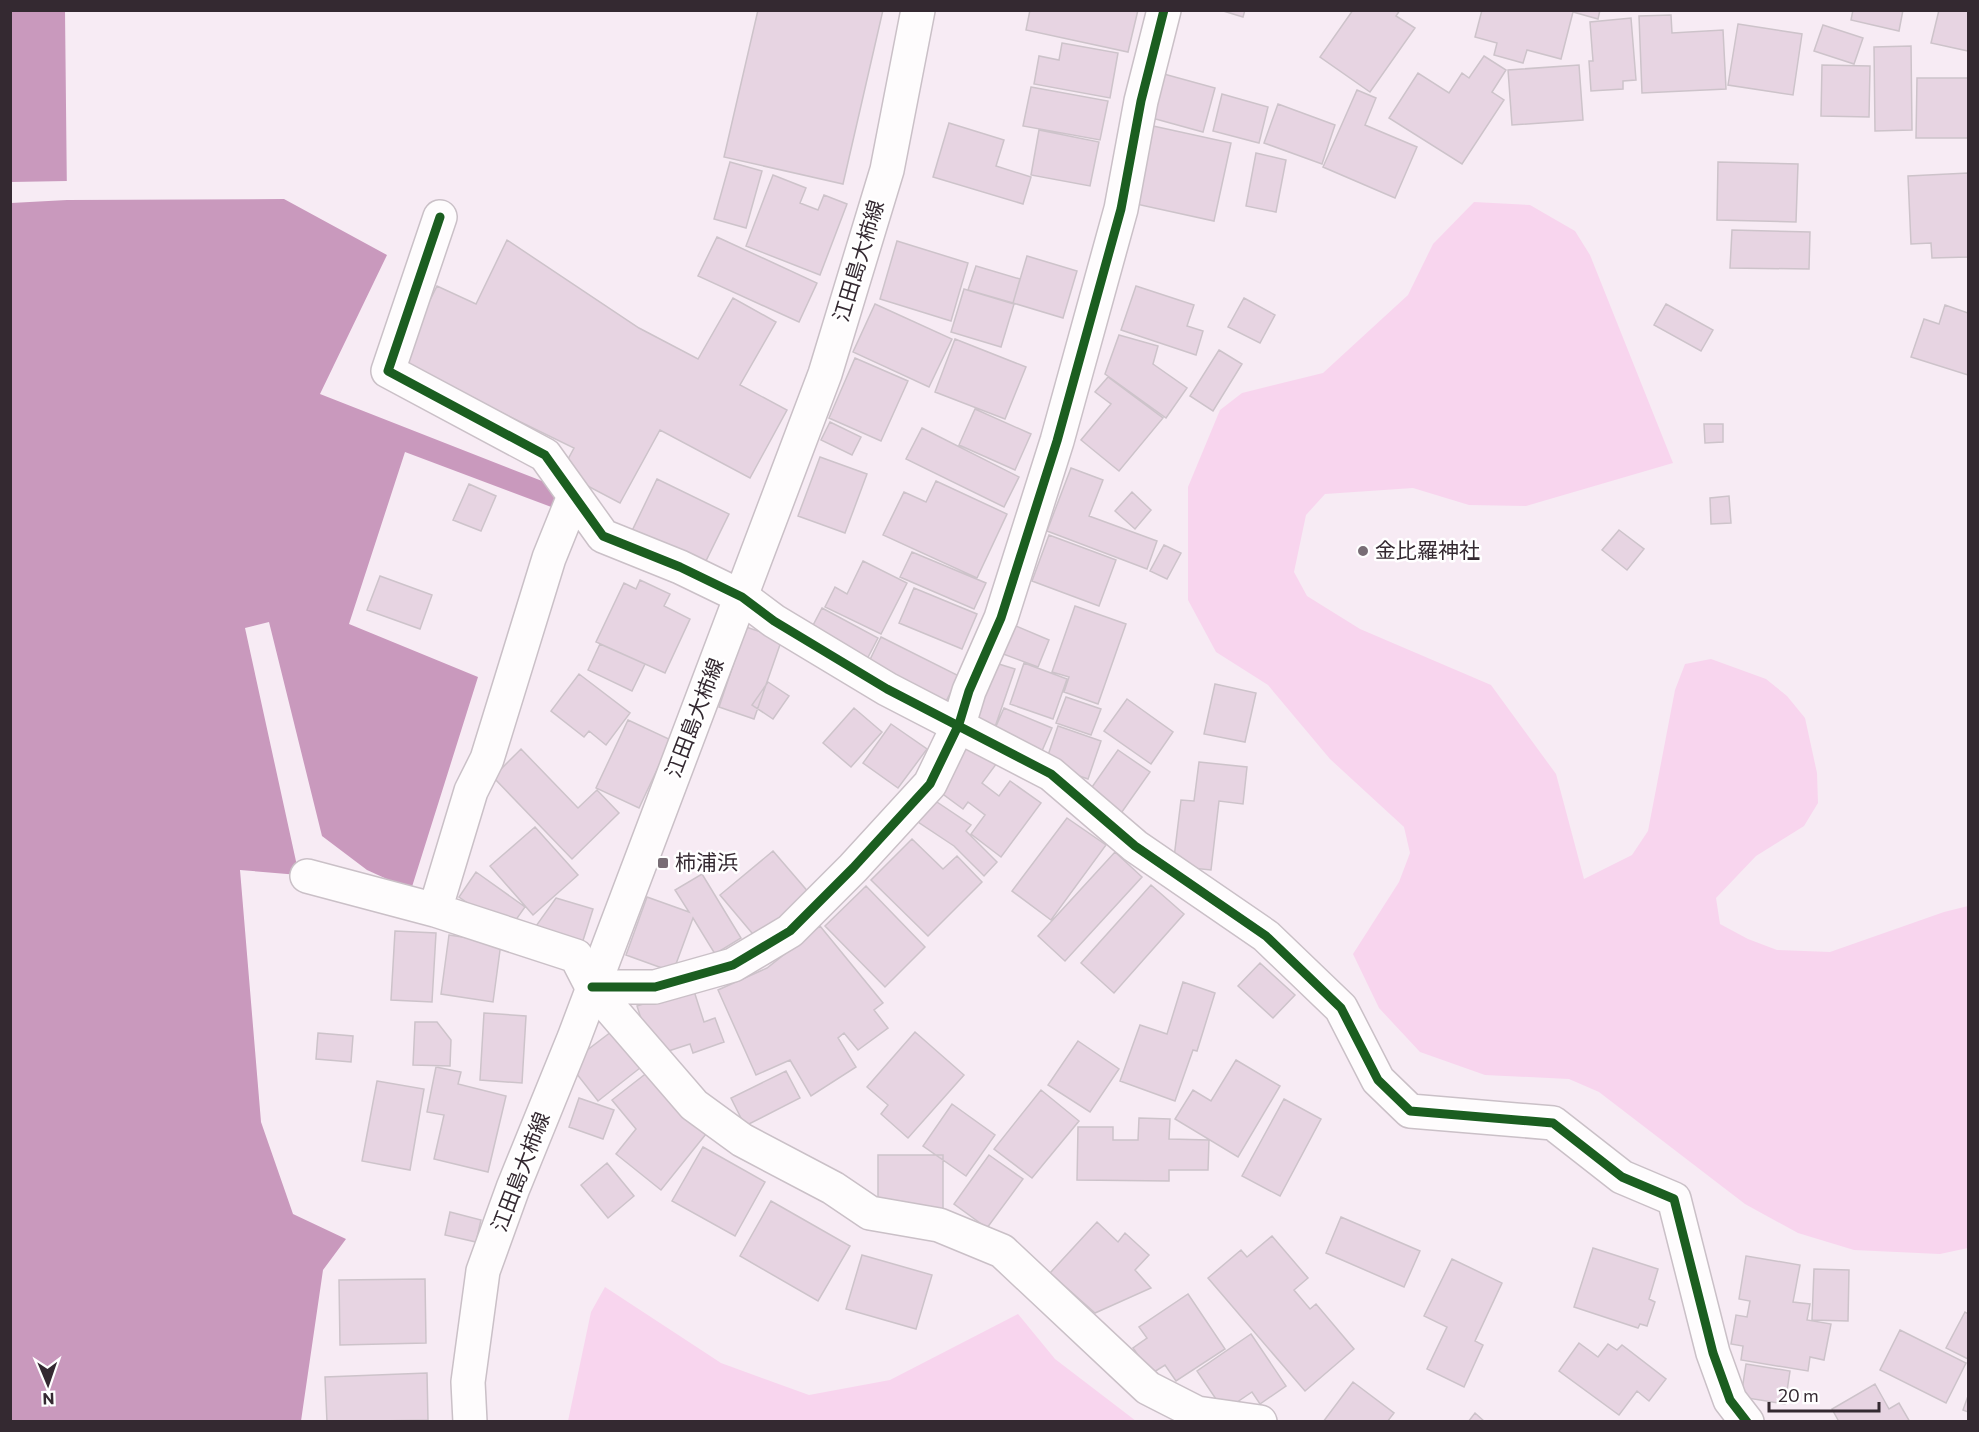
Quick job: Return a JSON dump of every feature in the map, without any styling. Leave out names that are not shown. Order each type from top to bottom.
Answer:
[{"type":"street","name":"江田島大柿線","points":[[470,1422],[468,1382],[483,1271],[513,1188],[574,1038],[825,374],[887,170],[918,10]]},
{"type":"street","points":[[592,987],[655,987],[733,964],[790,931],[853,868],[930,784],[959,724],[969,691],[1001,618],[1057,441],[1120,209],[1141,101],[1164,10]]},
{"type":"street","points":[[440,217],[388,371],[545,456],[603,536],[680,567],[742,597],[774,621],[887,688],[1051,774],[1135,846],[1266,936],[1341,1008],[1378,1080],[1410,1112],[1553,1123],[1622,1177],[1674,1199],[1713,1353],[1730,1400],[1747,1422]]},
{"type":"street","points":[[435,910],[471,791],[487,759],[549,558],[574,496]]},
{"type":"street","points":[[307,876],[435,910],[576,956],[592,987],[694,1105],[742,1140],[833,1188],[870,1213],[939,1226],[1002,1251],[1148,1388],[1197,1413],[1260,1422]]},
{"type":"shaded area","points":[[10,11],[65,11],[67,200],[284,199],[387,255],[320,394],[560,488],[554,508],[405,452],[349,624],[478,677],[411,890],[367,870],[322,836],[269,622],[245,628],[299,875],[240,870],[261,1122],[293,1214],[346,1239],[323,1270],[301,1421],[11,1421]]},
{"type":"shaded area","points":[[1474,202],[1530,205],[1575,231],[1590,255],[1673,463],[1526,506],[1469,505],[1413,488],[1325,494],[1306,515],[1294,572],[1307,596],[1360,629],[1491,685],[1556,774],[1584,879],[1632,855],[1648,831],[1675,690],[1685,664],[1711,659],[1766,679],[1787,696],[1805,718],[1817,773],[1818,803],[1804,826],[1756,856],[1716,898],[1720,924],[1748,939],[1777,950],[1830,952],[1944,912],[1968,906],[1968,1248],[1940,1254],[1854,1250],[1798,1233],[1745,1204],[1599,1092],[1569,1079],[1485,1075],[1420,1052],[1379,1008],[1353,954],[1399,882],[1410,853],[1404,827],[1330,759],[1268,685],[1216,652],[1188,600],[1188,487],[1220,410],[1242,393],[1323,373],[1408,295],[1433,244]]},
{"type":"shaded area","points":[[605,1287],[721,1363],[809,1395],[890,1380],[1018,1314],[1055,1359],[1136,1421],[568,1421],[591,1312]]},
{"type":"pier","points":[[67,181],[67,200],[11,203],[11,182]]},
{"type":"building","points":[[758,10],[883,10],[843,184],[724,157]]},
{"type":"building","points":[[1030,10],[1138,10],[1128,52],[1026,30]]},
{"type":"building","points":[[1220,10],[1245,10],[1243,17]]},
{"type":"building","points":[[1353,10],[1400,10],[1396,16],[1415,28],[1370,92],[1320,57]]},
{"type":"building","points":[[1482,10],[1600,10],[1598,19],[1573,12],[1561,59],[1527,50],[1523,63],[1494,55],[1497,43],[1475,37]]},
{"type":"building","points":[[1853,10],[1903,10],[1899,31],[1851,20]]},
{"type":"building","points":[[1939,10],[1968,10],[1968,51],[1931,43]]},
{"type":"building","points":[[1671,15],[1672,33],[1723,30],[1726,89],[1642,93],[1639,16]]},
{"type":"building","points":[[1631,18],[1636,80],[1623,81],[1623,89],[1591,91],[1589,61],[1593,61],[1590,22]]},
{"type":"building","points":[[1738,24],[1802,34],[1793,95],[1728,85]]},
{"type":"building","points":[[1823,25],[1863,38],[1854,64],[1814,51]]},
{"type":"building","points":[[1062,43],[1118,53],[1110,98],[1034,84],[1039,56],[1059,60]]},
{"type":"building","points":[[1911,46],[1912,130],[1875,131],[1874,47]]},
{"type":"building","points":[[1484,56],[1506,70],[1492,92],[1504,100],[1462,164],[1389,118],[1418,73],[1449,93],[1462,73],[1469,78]]},
{"type":"building","points":[[1579,65],[1583,120],[1512,125],[1508,70]]},
{"type":"building","points":[[1822,65],[1870,66],[1869,117],[1821,116]]},
{"type":"building","points":[[1153,71],[1215,88],[1203,132],[1141,115]]},
{"type":"building","points":[[1917,78],[1968,78],[1968,138],[1916,138]]},
{"type":"building","points":[[1031,87],[1108,101],[1100,140],[1023,126]]},
{"type":"building","points":[[1357,90],[1376,98],[1365,125],[1417,147],[1395,198],[1323,167]]},
{"type":"building","points":[[1222,94],[1268,107],[1259,143],[1213,131]]},
{"type":"building","points":[[1278,104],[1335,125],[1322,164],[1264,143]]},
{"type":"building","points":[[949,123],[1004,140],[996,166],[1031,177],[1023,204],[933,177]]},
{"type":"building","points":[[1144,124],[1231,143],[1214,221],[1127,202]]},
{"type":"building","points":[[1039,130],[1099,142],[1090,186],[1031,175]]},
{"type":"building","points":[[1256,153],[1286,160],[1276,212],[1246,206]]},
{"type":"building","points":[[730,162],[762,171],[746,228],[714,219]]},
{"type":"building","points":[[1718,162],[1798,164],[1796,222],[1717,220]]},
{"type":"building","points":[[1968,173],[1968,257],[1932,258],[1931,243],[1911,244],[1908,176]]},
{"type":"building","points":[[773,175],[806,188],[800,203],[818,210],[824,195],[847,204],[820,275],[746,246]]},
{"type":"building","points":[[1732,230],[1810,232],[1809,269],[1730,268]]},
{"type":"building","points":[[717,237],[817,283],[799,322],[698,276]]},
{"type":"building","points":[[507,240],[639,328],[698,359],[733,298],[776,322],[740,385],[787,410],[750,478],[660,430],[620,503],[561,472],[574,448],[399,363],[437,286],[476,304]]},
{"type":"building","points":[[897,241],[968,263],[951,321],[880,299]]},
{"type":"building","points":[[1027,256],[1077,271],[1063,318],[1013,303]]},
{"type":"building","points":[[976,266],[1020,279],[1013,303],[968,290]]},
{"type":"building","points":[[1136,286],[1194,305],[1187,326],[1203,331],[1196,355],[1121,330]]},
{"type":"building","points":[[964,289],[1014,304],[1001,347],[951,332]]},
{"type":"building","points":[[1244,298],[1275,315],[1260,343],[1228,327]]},
{"type":"building","points":[[875,304],[952,339],[929,387],[853,352]]},
{"type":"building","points":[[1666,304],[1713,330],[1701,351],[1654,325]]},
{"type":"building","points":[[1945,305],[1968,313],[1968,375],[1911,357],[1924,319],[1939,324]]},
{"type":"building","points":[[1119,335],[1158,346],[1153,364],[1187,388],[1166,418],[1105,374]]},
{"type":"building","points":[[955,339],[1026,367],[1005,419],[935,392]]},
{"type":"building","points":[[1219,350],[1242,364],[1213,411],[1190,396]]},
{"type":"building","points":[[855,358],[908,381],[881,441],[829,418]]},
{"type":"building","points":[[1108,377],[1163,418],[1119,471],[1081,440],[1111,404],[1095,392]]},
{"type":"building","points":[[975,409],[1031,434],[1015,470],[959,445]]},
{"type":"building","points":[[830,422],[861,437],[852,455],[821,440]]},
{"type":"building","points":[[1704,424],[1723,424],[1723,442],[1705,443]]},
{"type":"building","points":[[922,428],[1019,477],[1004,507],[906,459]]},
{"type":"building","points":[[820,457],[867,474],[845,533],[798,516]]},
{"type":"building","points":[[1071,468],[1103,480],[1089,516],[1157,541],[1147,569],[1047,531]]},
{"type":"building","points":[[657,479],[729,514],[701,571],[630,535]]},
{"type":"building","points":[[936,481],[1007,514],[977,578],[883,535],[904,492],[926,502]]},
{"type":"building","points":[[469,484],[496,496],[481,531],[453,520]]},
{"type":"building","points":[[1132,492],[1151,510],[1135,529],[1115,511]]},
{"type":"building","points":[[1729,496],[1731,523],[1711,524],[1710,498]]},
{"type":"building","points":[[1619,530],[1644,549],[1627,570],[1602,550]]},
{"type":"building","points":[[1049,535],[1116,560],[1099,606],[1032,581]]},
{"type":"building","points":[[1164,545],[1181,553],[1167,579],[1150,571]]},
{"type":"building","points":[[912,552],[986,583],[974,609],[900,577]]},
{"type":"building","points":[[863,561],[907,583],[881,634],[825,607],[835,587],[847,594]]},
{"type":"building","points":[[380,576],[432,595],[420,629],[367,610]]},
{"type":"building","points":[[640,580],[670,594],[664,606],[690,619],[665,673],[596,642],[624,583],[636,589]]},
{"type":"building","points":[[914,588],[977,614],[962,649],[899,623]]},
{"type":"building","points":[[1075,606],[1126,624],[1098,704],[1064,692],[1069,677],[1052,672]]},
{"type":"building","points":[[822,608],[878,638],[865,663],[809,633]]},
{"type":"building","points":[[1009,623],[1049,640],[1038,667],[998,652]]},
{"type":"building","points":[[746,627],[782,639],[754,719],[719,707]]},
{"type":"building","points":[[881,637],[959,676],[942,709],[865,670]]},
{"type":"building","points":[[600,644],[645,664],[632,691],[588,670]]},
{"type":"building","points":[[986,660],[1015,669],[995,727],[967,717]]},
{"type":"building","points":[[1024,663],[1067,679],[1053,719],[1010,704]]},
{"type":"building","points":[[579,674],[630,713],[606,745],[589,731],[584,737],[551,711]]},
{"type":"building","points":[[768,682],[789,696],[773,719],[752,705]]},
{"type":"building","points":[[1215,684],[1256,693],[1245,742],[1204,734]]},
{"type":"building","points":[[1066,697],[1101,709],[1091,735],[1056,723]]},
{"type":"building","points":[[1127,699],[1173,732],[1151,764],[1104,731]]},
{"type":"building","points":[[854,708],[882,732],[851,767],[823,743]]},
{"type":"building","points":[[1004,708],[1052,728],[1038,760],[990,740]]},
{"type":"building","points":[[628,720],[671,740],[639,808],[596,788]]},
{"type":"building","points":[[891,724],[927,749],[898,788],[863,763]]},
{"type":"building","points":[[1058,726],[1101,741],[1088,779],[1045,764]]},
{"type":"building","points":[[970,743],[997,763],[982,783],[999,796],[1010,781],[1041,803],[1001,857],[971,834],[985,815],[968,802],[963,809],[936,789]]},
{"type":"building","points":[[521,749],[578,808],[597,790],[619,813],[572,859],[493,777]]},
{"type":"building","points":[[1118,750],[1150,772],[1117,819],[1085,797]]},
{"type":"building","points":[[1199,762],[1247,767],[1243,804],[1219,801],[1211,870],[1173,866],[1181,800],[1194,801]]},
{"type":"building","points":[[928,796],[971,825],[966,831],[997,862],[984,876],[954,846],[912,818]]},
{"type":"building","points":[[1067,818],[1106,845],[1051,920],[1012,891]]},
{"type":"building","points":[[535,827],[578,875],[533,915],[490,866]]},
{"type":"building","points":[[912,839],[943,869],[957,856],[982,882],[928,936],[871,880]]},
{"type":"building","points":[[773,851],[810,894],[757,939],[720,895]]},
{"type":"building","points":[[1115,852],[1142,877],[1065,961],[1038,936]]},
{"type":"building","points":[[476,872],[525,907],[508,931],[459,897]]},
{"type":"building","points":[[702,874],[741,938],[715,954],[693,918],[673,972],[626,955],[647,897],[689,912],[675,890]]},
{"type":"building","points":[[1151,885],[1184,914],[1114,993],[1081,963]]},
{"type":"building","points":[[866,886],[925,947],[885,987],[825,926]]},
{"type":"building","points":[[556,898],[593,909],[580,950],[531,933]]},
{"type":"building","points":[[820,926],[883,1003],[874,1010],[888,1028],[858,1050],[844,1033],[838,1038],[856,1067],[811,1096],[790,1060],[756,1075],[718,990],[767,968]]},
{"type":"building","points":[[395,931],[436,933],[432,1002],[391,1000]]},
{"type":"building","points":[[449,935],[501,943],[493,1002],[441,994]]},
{"type":"building","points":[[1260,963],[1295,995],[1273,1018],[1238,986]]},
{"type":"building","points":[[1183,982],[1215,993],[1197,1051],[1193,1050],[1175,1101],[1120,1081],[1140,1025],[1167,1034]]},
{"type":"building","points":[[693,988],[704,1022],[715,1018],[724,1042],[693,1053],[690,1044],[653,1056],[637,1006]]},
{"type":"building","points":[[484,1013],[526,1016],[522,1083],[480,1080]]},
{"type":"building","points":[[415,1022],[437,1022],[451,1040],[450,1066],[413,1065]]},
{"type":"building","points":[[611,1032],[640,1068],[598,1101],[569,1064]]},
{"type":"building","points":[[915,1032],[964,1075],[908,1138],[881,1114],[888,1105],[867,1087]]},
{"type":"building","points":[[318,1033],[353,1036],[351,1062],[316,1059]]},
{"type":"building","points":[[1078,1041],[1119,1069],[1090,1112],[1048,1085]]},
{"type":"building","points":[[1236,1060],[1280,1086],[1238,1157],[1175,1119],[1193,1090],[1211,1101]]},
{"type":"building","points":[[436,1067],[461,1072],[458,1084],[506,1096],[488,1172],[434,1159],[444,1115],[427,1112]]},
{"type":"building","points":[[786,1071],[800,1098],[745,1126],[731,1098]]},
{"type":"building","points":[[648,1072],[710,1129],[661,1190],[616,1154],[636,1129],[612,1100]]},
{"type":"building","points":[[377,1081],[424,1089],[410,1170],[362,1161]]},
{"type":"building","points":[[1041,1090],[1079,1121],[1032,1178],[994,1149]]},
{"type":"building","points":[[579,1098],[614,1110],[603,1139],[569,1127]]},
{"type":"building","points":[[1284,1099],[1321,1119],[1280,1196],[1242,1176]]},
{"type":"building","points":[[952,1104],[995,1135],[966,1176],[923,1146]]},
{"type":"building","points":[[1139,1118],[1170,1119],[1169,1139],[1209,1140],[1208,1170],[1169,1170],[1169,1181],[1077,1180],[1078,1127],[1113,1127],[1113,1140],[1138,1140]]},
{"type":"building","points":[[703,1147],[765,1182],[735,1236],[672,1201]]},
{"type":"building","points":[[878,1155],[943,1155],[943,1211],[878,1211]]},
{"type":"building","points":[[989,1155],[1023,1179],[987,1228],[954,1204]]},
{"type":"building","points":[[607,1163],[634,1196],[608,1218],[581,1185]]},
{"type":"building","points":[[771,1201],[850,1246],[818,1301],[740,1256]]},
{"type":"building","points":[[450,1212],[481,1220],[476,1242],[445,1235]]},
{"type":"building","points":[[1341,1217],[1420,1251],[1404,1287],[1326,1253]]},
{"type":"building","points":[[1097,1222],[1118,1242],[1125,1233],[1149,1255],[1135,1270],[1151,1288],[1095,1313],[1050,1273]]},
{"type":"building","points":[[1272,1236],[1308,1278],[1294,1290],[1310,1309],[1316,1304],[1354,1349],[1305,1391],[1208,1278],[1241,1250],[1247,1257]]},
{"type":"building","points":[[1593,1248],[1658,1269],[1649,1299],[1655,1302],[1647,1326],[1640,1324],[1638,1328],[1574,1307]]},
{"type":"building","points":[[862,1255],[932,1275],[916,1329],[846,1309]]},
{"type":"building","points":[[1746,1256],[1800,1265],[1793,1302],[1810,1304],[1807,1320],[1831,1324],[1824,1360],[1810,1357],[1808,1371],[1741,1360],[1743,1346],[1731,1344],[1736,1315],[1747,1317],[1750,1301],[1739,1299]]},
{"type":"building","points":[[1452,1259],[1502,1283],[1475,1341],[1483,1345],[1464,1387],[1427,1369],[1447,1327],[1424,1316]]},
{"type":"building","points":[[1814,1269],[1849,1270],[1848,1321],[1812,1320]]},
{"type":"building","points":[[425,1279],[426,1343],[340,1345],[339,1280]]},
{"type":"building","points":[[1188,1294],[1225,1349],[1176,1381],[1165,1365],[1151,1374],[1133,1348],[1147,1338],[1139,1327]]},
{"type":"building","points":[[1965,1312],[1968,1314],[1968,1359],[1946,1348]]},
{"type":"building","points":[[1900,1330],[1966,1363],[1946,1403],[1880,1370]]},
{"type":"building","points":[[1251,1334],[1286,1386],[1260,1404],[1252,1392],[1224,1411],[1197,1371]]},
{"type":"building","points":[[1579,1343],[1598,1357],[1608,1344],[1617,1350],[1622,1345],[1666,1379],[1649,1401],[1637,1391],[1619,1415],[1559,1371]]},
{"type":"building","points":[[1746,1364],[1790,1371],[1785,1404],[1741,1397]]},
{"type":"building","points":[[427,1373],[428,1420],[327,1422],[325,1377]]},
{"type":"building","points":[[1353,1382],[1394,1413],[1387,1422],[1323,1422]]},
{"type":"building","points":[[1875,1384],[1889,1409],[1899,1403],[1910,1422],[1836,1422],[1838,1420],[1832,1409]]},
{"type":"building","points":[[1968,1396],[1968,1412],[1963,1410]]},
{"type":"building","points":[[1475,1413],[1485,1422],[1468,1422]]},
{"type":"cycle path","points":[[592,987],[655,987],[733,965],[790,931],[853,868],[930,784],[959,724],[969,691],[1001,618],[1057,441],[1121,209],[1141,101],[1164,10]]},
{"type":"cycle path","points":[[440,217],[388,371],[545,455],[603,536],[680,567],[742,597],[774,621],[887,689],[1051,774],[1135,846],[1266,936],[1341,1008],[1378,1080],[1410,1111],[1553,1123],[1622,1177],[1674,1199],[1713,1353],[1730,1400],[1747,1422]]},
{"type":"place","name":"金比羅神社","points":[[1363,551]]},
{"type":"place","name":"柿浦浜","points":[[663,863]]}]
